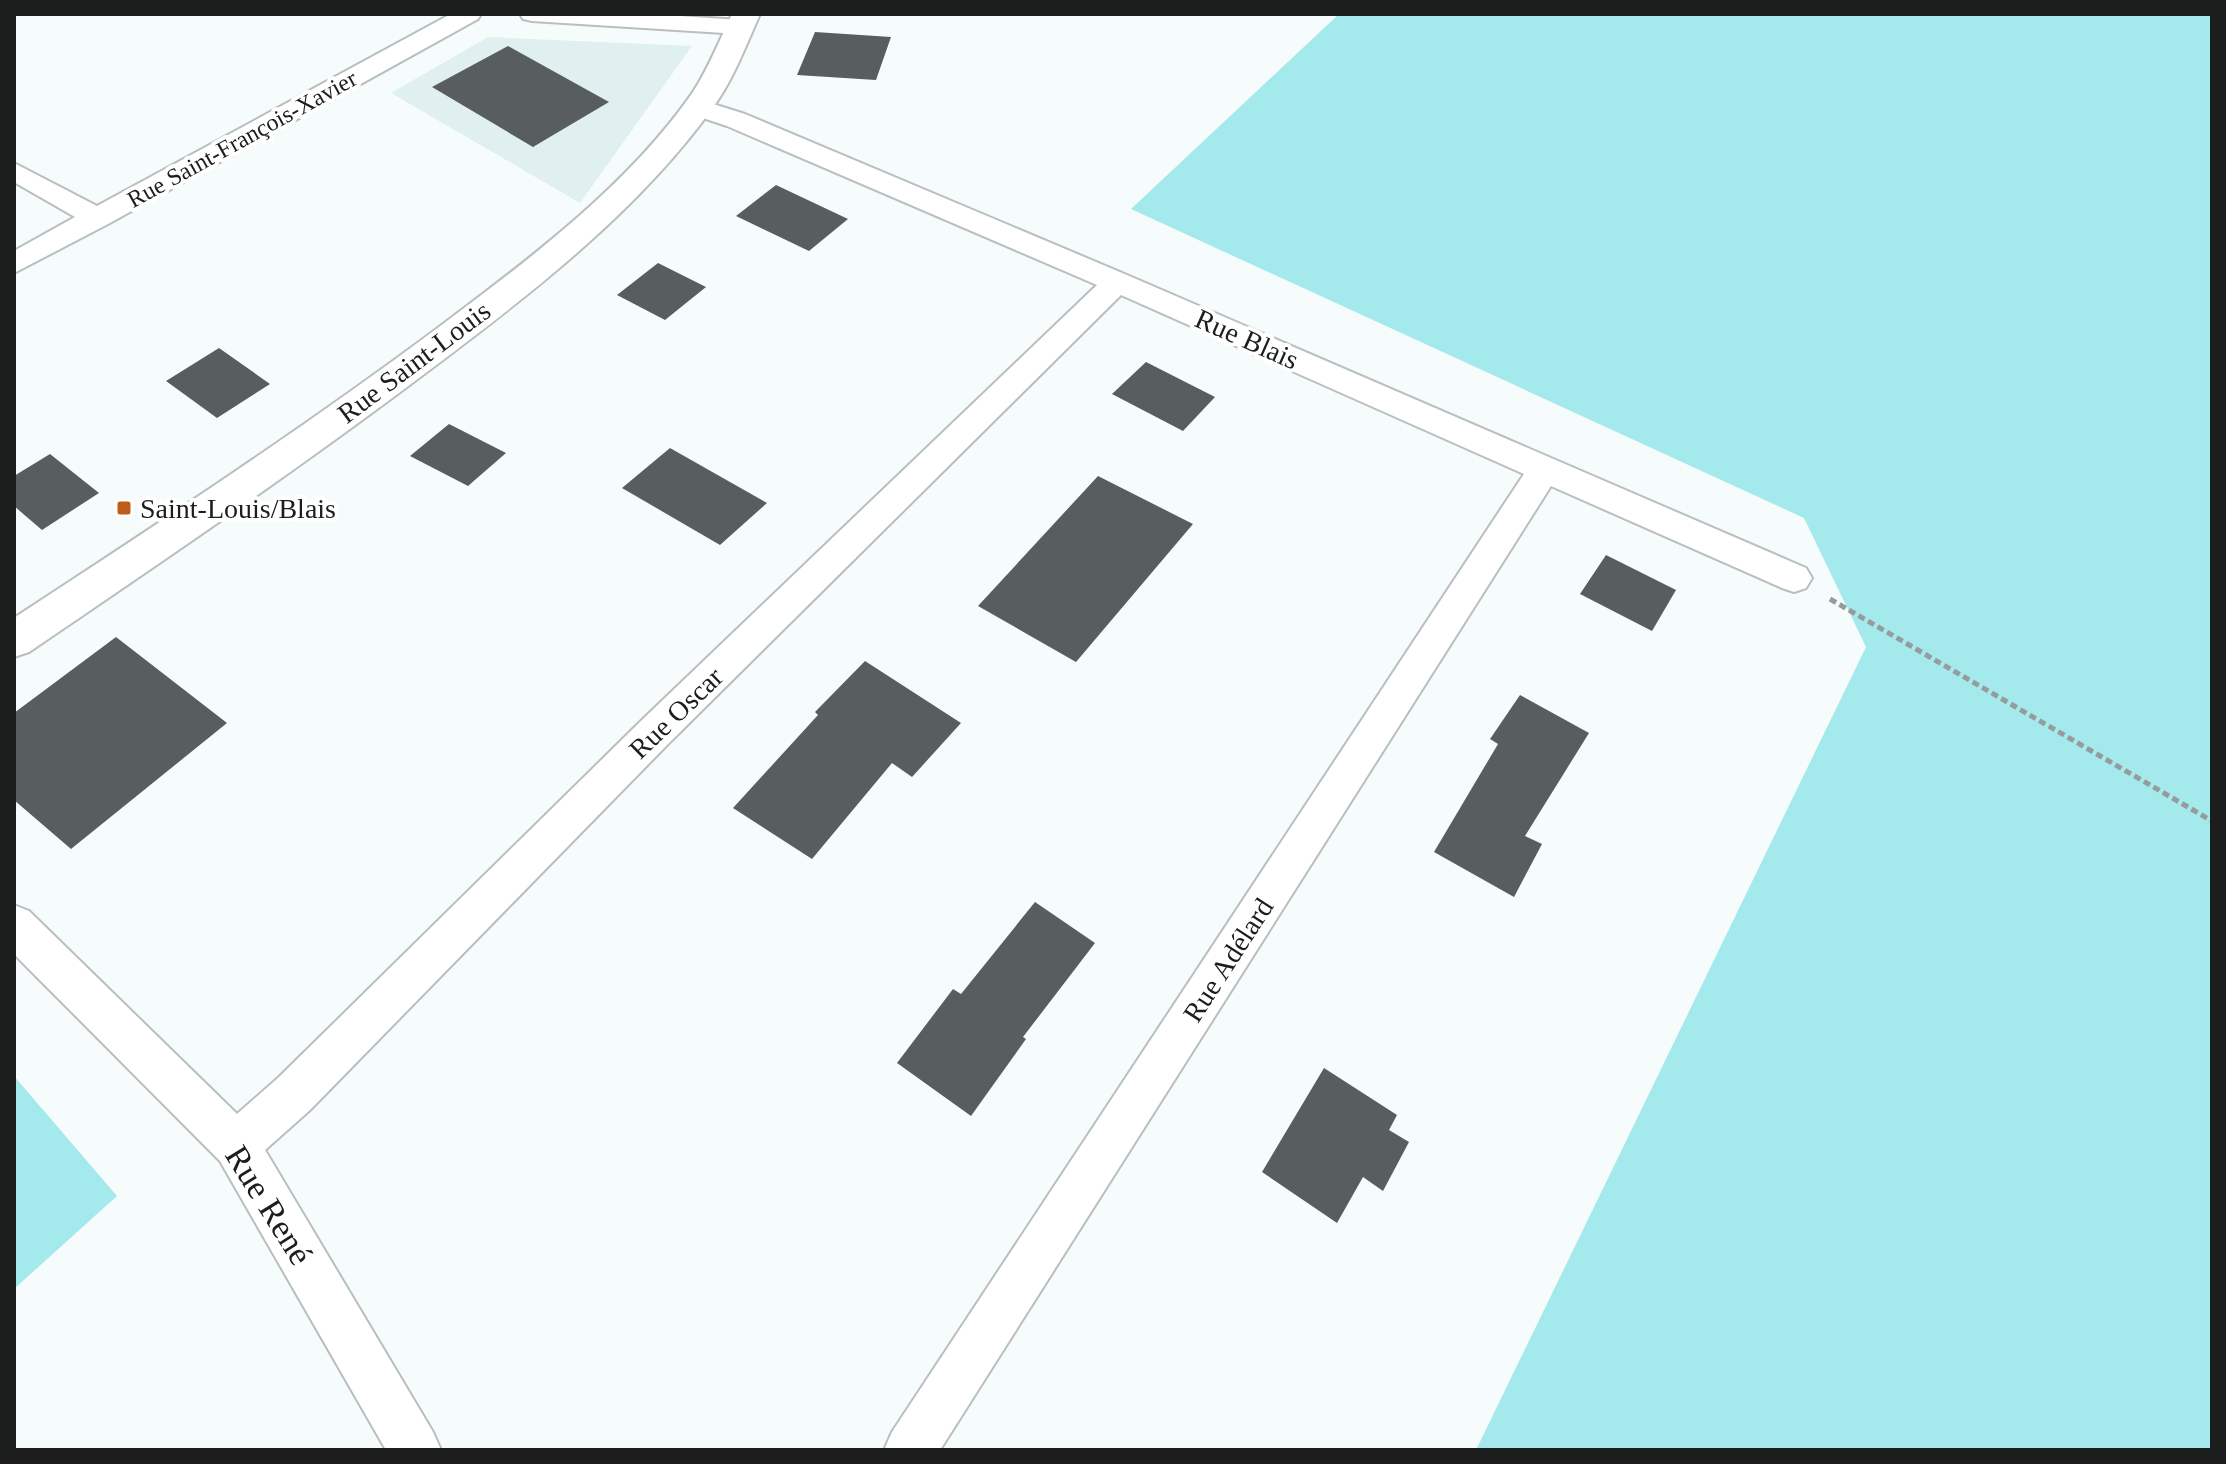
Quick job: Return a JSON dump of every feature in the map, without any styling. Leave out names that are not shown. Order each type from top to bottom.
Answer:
[{"type":"main road","name":"Rue Saint-Louis","points":[[14,640],[294,450],[472,320],[584,226],[667,144],[697,107],[743,21]]},
{"type":"street","name":"Rue Saint-François-Xavier","points":[[14,263],[469,14]]},
{"type":"street","points":[[532,14],[743,21]]},
{"type":"street","name":"Rue Blais","points":[[697,107],[736,120],[1117,282],[1794,578]]},
{"type":"street","points":[[14,171],[98,218]]},
{"type":"street","name":"Rue Oscar","points":[[236,1145],[294,1094],[655,732],[1117,282]]},
{"type":"street","name":"Rue Adélard","points":[[910,1450],[1545,469]]},
{"type":"street","name":"Rue René","points":[[14,925],[236,1145],[415,1450]]},
{"type":"path","points":[[1794,578],[2164,796],[2212,821]]},
{"type":"shaded area","points":[[1339,14],[2212,14],[2212,1450],[1476,1450],[1866,647],[1804,518],[1131,209]]},
{"type":"shaded area","points":[[488,37],[692,46],[580,203],[391,93]]},
{"type":"shaded area","points":[[14,1076],[117,1196],[14,1289]]},
{"type":"building","points":[[815,32],[891,37],[876,80],[797,75]]},
{"type":"building","points":[[508,46],[609,102],[533,147],[432,87]]},
{"type":"building","points":[[776,185],[848,219],[809,251],[736,216]]},
{"type":"building","points":[[658,263],[706,287],[665,320],[617,295]]},
{"type":"building","points":[[219,348],[270,384],[217,418],[166,381]]},
{"type":"building","points":[[1146,362],[1215,397],[1183,431],[1112,394]]},
{"type":"building","points":[[449,424],[506,453],[468,486],[410,456]]},
{"type":"building","points":[[670,448],[767,503],[720,545],[622,488]]},
{"type":"building","points":[[50,454],[99,493],[42,530],[14,506],[14,476]]},
{"type":"building","points":[[1098,476],[1193,524],[1076,662],[978,606]]},
{"type":"building","points":[[1606,555],[1676,590],[1652,631],[1580,594]]},
{"type":"building","points":[[116,637],[227,723],[71,849],[14,800],[14,713]]},
{"type":"building","points":[[865,661],[961,723],[912,777],[892,763],[812,859],[733,808],[818,715],[815,712]]},
{"type":"building","points":[[1520,695],[1589,733],[1525,836],[1542,844],[1514,897],[1434,852],[1498,744],[1490,739]]},
{"type":"building","points":[[1035,902],[1095,943],[1023,1037],[1026,1039],[971,1116],[897,1063],[953,989],[961,994]]},
{"type":"building","points":[[1324,1068],[1397,1115],[1389,1130],[1409,1142],[1383,1191],[1363,1177],[1337,1223],[1262,1172]]},
{"type":"place","name":"Saint-Louis/Blais","points":[[124,508]]}]
